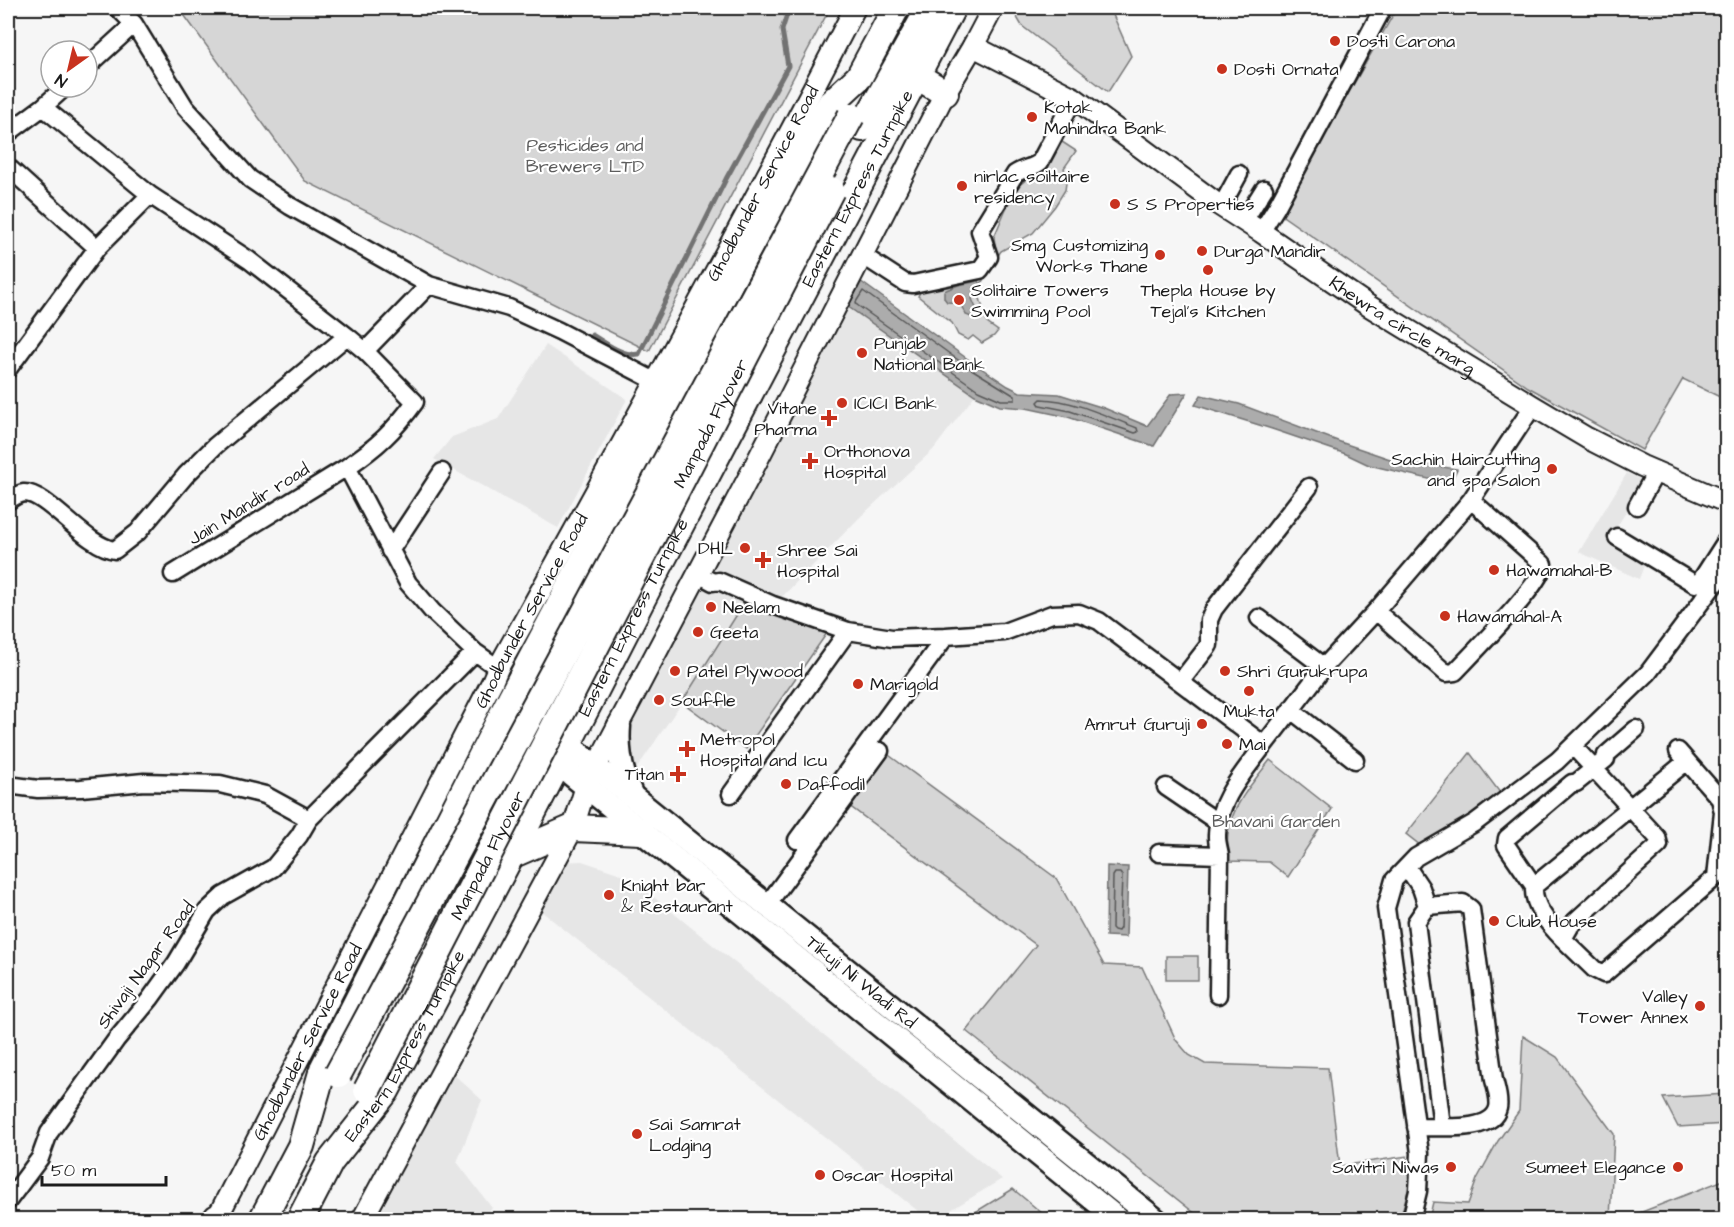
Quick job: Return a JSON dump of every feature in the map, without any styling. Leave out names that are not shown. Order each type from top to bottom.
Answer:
[{"type":"main road","points":[[262,1220],[301,1146],[323,1069],[770,190],[831,103],[859,77],[896,8]]},
{"type":"main road","name":"Manpada Flyover","points":[[301,1146],[338,1074],[857,122],[930,8]]},
{"type":"main road","name":"Eastern Express Turnpike","points":[[300,1220],[330,1162],[386,1091],[952,8]]},
{"type":"main road","points":[[917,76],[945,93]]},
{"type":"main road","name":"Manpada Flyover","points":[[330,1162],[857,122],[859,77]]},
{"type":"main road","points":[[598,532],[660,564]]},
{"type":"main road","name":"Tikuji Ni Wadi Rd","points":[[506,708],[591,777],[641,831],[1119,1220]]},
{"type":"main road","points":[[619,726],[620,762],[633,797]]},
{"type":"main road","name":"Tikuji Ni Wadi Rd","points":[[591,777],[633,797],[1155,1220]]},
{"type":"main road","points":[[511,855],[573,828],[641,831]]},
{"type":"street","points":[[118,8],[134,24],[184,107],[250,178],[290,206],[429,285],[509,308],[657,382]]},
{"type":"street","name":"Ghodbunder Service Road","points":[[218,1219],[498,668],[657,382],[770,190],[855,8]]},
{"type":"street","points":[[362,1220],[573,828],[591,777],[945,93],[993,8]]},
{"type":"street","points":[[1261,232],[1383,8]]},
{"type":"street","points":[[99,56],[134,24]]},
{"type":"street","name":"Khewra circle marg","points":[[973,46],[1074,98],[1221,207],[1369,306],[1533,406],[1587,438],[1656,472],[1726,502]]},
{"type":"street","points":[[862,255],[905,283],[913,284],[980,270],[989,257],[980,231],[1015,174],[1036,166],[1040,162],[1074,98]]},
{"type":"street","points":[[8,133],[51,99]]},
{"type":"street","points":[[42,107],[150,195],[249,260],[365,351],[429,285]]},
{"type":"street","points":[[8,167],[97,248]]},
{"type":"street","points":[[1221,207],[1239,174]]},
{"type":"street","points":[[1244,221],[1263,189]]},
{"type":"street","points":[[8,369],[97,248],[150,195]]},
{"type":"street","points":[[8,501],[16,495],[26,493],[38,498],[85,535],[106,549],[115,550],[138,532],[186,475],[215,446],[347,336]]},
{"type":"street","name":"Jain Mandir road","points":[[173,574],[368,453],[397,427],[415,402],[365,351]]},
{"type":"street","points":[[1218,995],[1220,855],[1217,835],[1221,810],[1234,786],[1324,667],[1376,611],[1471,500],[1533,406]]},
{"type":"street","points":[[346,467],[408,583],[432,611],[475,652],[498,668]]},
{"type":"street","points":[[390,551],[442,472]]},
{"type":"street","points":[[1636,506],[1656,472]]},
{"type":"street","points":[[1181,681],[1209,645],[1209,620],[1214,609],[1309,487]]},
{"type":"street","points":[[1376,611],[1446,673],[1455,672],[1532,587],[1543,569],[1543,564],[1471,500]]},
{"type":"street","points":[[1617,537],[1695,584],[1699,583],[1726,541]]},
{"type":"street","points":[[1411,1220],[1418,1191],[1420,1153],[1386,908],[1394,880],[1416,857],[1476,822],[1557,761],[1648,673],[1726,569]]},
{"type":"street","points":[[699,571],[715,576],[719,581],[772,605],[848,631],[892,638],[1004,632],[1052,614],[1078,613],[1099,621],[1264,745]]},
{"type":"street","points":[[1259,618],[1324,667]]},
{"type":"street","points":[[731,794],[848,631]]},
{"type":"street","points":[[797,840],[946,636]]},
{"type":"street","name":"Shivaji Nagar Road","points":[[8,1201],[40,1158],[49,1133],[116,1040],[176,963],[207,911],[223,896],[273,868],[299,836],[309,819],[475,652]]},
{"type":"street","points":[[1291,710],[1355,760]]},
{"type":"street","points":[[1534,886],[1631,808],[1682,756],[1719,799],[1723,812],[1716,877],[1604,974],[1594,969],[1550,926],[1533,896],[1534,886],[1506,845],[1507,838],[1572,783],[1576,783],[1606,759],[1606,755],[1636,729]]},
{"type":"street","points":[[1563,939],[1571,925],[1659,845],[1658,837],[1573,746]]},
{"type":"street","points":[[767,905],[880,750]]},
{"type":"street","points":[[8,785],[38,789],[81,788],[144,782],[220,784],[265,795],[309,819]]},
{"type":"street","points":[[1166,787],[1219,823]]},
{"type":"street","points":[[1159,853],[1220,855]]},
{"type":"street","points":[[1407,867],[1421,888],[1427,906]]},
{"type":"street","points":[[1416,1127],[1477,1126],[1494,1117],[1499,1106],[1471,909],[1463,903],[1427,906]]},
{"type":"street","points":[[1427,906],[1416,922],[1442,1126]]},
{"type":"shaded area","points":[[847,306],[975,395],[933,450],[859,518],[779,600],[706,571]]},
{"type":"shaded area","points":[[546,345],[627,399],[558,528],[434,459],[452,437],[498,419]]},
{"type":"shaded area","points":[[1627,473],[1645,482],[1609,539],[1645,563],[1639,579],[1579,552]]},
{"type":"shaded area","points":[[700,577],[746,600],[682,702],[629,780],[622,745],[641,686]]},
{"type":"shaded area","points":[[582,861],[621,874],[640,886],[1002,1179],[936,1219],[928,1219],[536,907],[559,862]]},
{"type":"shaded area","points":[[451,1072],[482,1100],[457,1162],[492,1208],[483,1219],[377,1220]]},
{"type":"green space","name":"Pesticides and Brewers LTD","points":[[179,8],[830,8],[649,351],[305,181]]},
{"type":"green space","points":[[1015,8],[1110,8],[1131,56],[1108,92],[1022,26],[1015,14]]},
{"type":"green space","points":[[1397,8],[1726,8],[1726,400],[1683,379],[1642,450],[1528,387],[1280,214]]},
{"type":"green space","points":[[1059,140],[1076,151],[1064,168],[1067,176],[1065,190],[1033,233],[1001,251],[986,274],[978,291],[987,323],[998,331],[982,343],[973,336],[968,340],[958,335],[952,323],[918,296],[923,287],[986,269],[996,252],[994,237],[1017,187],[1032,175]]},
{"type":"green space","points":[[746,600],[827,633],[746,749],[682,702]]},
{"type":"green space","points":[[886,753],[1056,878],[1104,965],[1142,967],[1176,1040],[1189,1055],[1205,1064],[1328,1068],[1340,1166],[1407,1156],[1409,1187],[1400,1219],[1202,1219],[966,1031],[1036,945],[848,805]]},
{"type":"green space","points":[[1470,753],[1501,794],[1453,827],[1420,845],[1406,834]]},
{"type":"green space","name":"Bhavani Garden","points":[[1270,760],[1332,809],[1288,877],[1269,862],[1228,861],[1228,836],[1232,818],[1246,792]]},
{"type":"green space","points":[[1166,956],[1198,956],[1198,980],[1166,980]]},
{"type":"green space","points":[[1523,1036],[1557,1057],[1614,1134],[1610,1219],[1429,1219],[1433,1202],[1468,1204],[1477,1179],[1498,1141],[1519,1111]]},
{"type":"green space","points":[[1726,1094],[1726,1124],[1678,1127],[1663,1098]]},
{"type":"green space","points":[[1726,1179],[1726,1219],[1624,1219]]},
{"type":"green space","points":[[1013,1189],[1049,1219],[964,1219]]},
{"type":"water","points":[[860,281],[969,360],[1020,392],[1059,394],[1104,408],[1147,426],[1171,394],[1187,393],[1154,446],[1068,417],[1026,408],[1000,406],[975,395],[847,306]]},
{"type":"water","name":"Solitaire Towers Swimming Pool","points":[[979,281],[980,290],[972,299],[976,308],[974,318],[966,315],[959,305],[947,302],[944,298],[944,291],[958,285]]},
{"type":"water","points":[[1201,395],[1239,404],[1393,460],[1457,469],[1450,484],[1369,465],[1346,454],[1195,405]]},
{"type":"water","points":[[1107,866],[1128,867],[1126,937],[1106,936]]},
{"type":"waterway","points":[[592,335],[621,351],[639,354],[726,179],[788,66],[782,30],[789,8]]},
{"type":"place","name":"Dosti Carona","points":[[1335,41]]},
{"type":"place","name":"Dosti Ornata","points":[[1222,69]]},
{"type":"place","name":"Kotak Mahindra Bank","points":[[1032,117]]},
{"type":"place","name":"nirlac soiltaire residency","points":[[962,186]]},
{"type":"place","name":"S S Properties","points":[[1115,204]]},
{"type":"place","name":"Durga Mandir","points":[[1202,251]]},
{"type":"place","name":"Smg Customizing Works Thane","points":[[1160,255]]},
{"type":"place","name":"Thepla House by Tejal's Kitchen","points":[[1208,270]]},
{"type":"place","name":"Solitaire Towers Swimming Pool","points":[[959,300]]},
{"type":"place","name":"Punjab National Bank","points":[[862,353]]},
{"type":"place","name":"ICICI Bank","points":[[842,403]]},
{"type":"place","name":"Vitane Pharma","points":[[829,418]]},
{"type":"place","name":"Orthonova Hospital","points":[[810,461]]},
{"type":"place","name":"Sachin Haircutting and spa Salon","points":[[1552,469]]},
{"type":"place","name":"DHL","points":[[745,548]]},
{"type":"place","name":"Shree Sai Hospital","points":[[763,560]]},
{"type":"place","name":"Hawamahal-B","points":[[1494,570]]},
{"type":"place","name":"Neelam","points":[[711,607]]},
{"type":"place","name":"Hawamahal-A","points":[[1445,616]]},
{"type":"place","name":"Geeta","points":[[698,632]]},
{"type":"place","name":"Patel Plywood","points":[[675,671]]},
{"type":"place","name":"Shri Gurukrupa","points":[[1225,671]]},
{"type":"place","name":"Marigold","points":[[858,684]]},
{"type":"place","name":"Mukta","points":[[1249,691]]},
{"type":"place","name":"Souffle","points":[[659,700]]},
{"type":"place","name":"Amrut Guruji","points":[[1202,724]]},
{"type":"place","name":"Mai","points":[[1227,744]]},
{"type":"place","name":"Metropol Hospital and Icu","points":[[687,749]]},
{"type":"place","name":"Titan","points":[[678,774]]},
{"type":"place","name":"Daffodil","points":[[786,784]]},
{"type":"place","name":"Knight bar & Restaurant","points":[[609,895]]},
{"type":"place","name":"Club House","points":[[1494,921]]},
{"type":"place","name":"Valley Tower Annex","points":[[1700,1006]]},
{"type":"place","name":"Sai Samrat Lodging","points":[[637,1134]]},
{"type":"place","name":"Savitri Niwas","points":[[1451,1167]]},
{"type":"place","name":"Sumeet Elegance","points":[[1678,1167]]},
{"type":"place","name":"Oscar Hospital","points":[[820,1175]]}]
